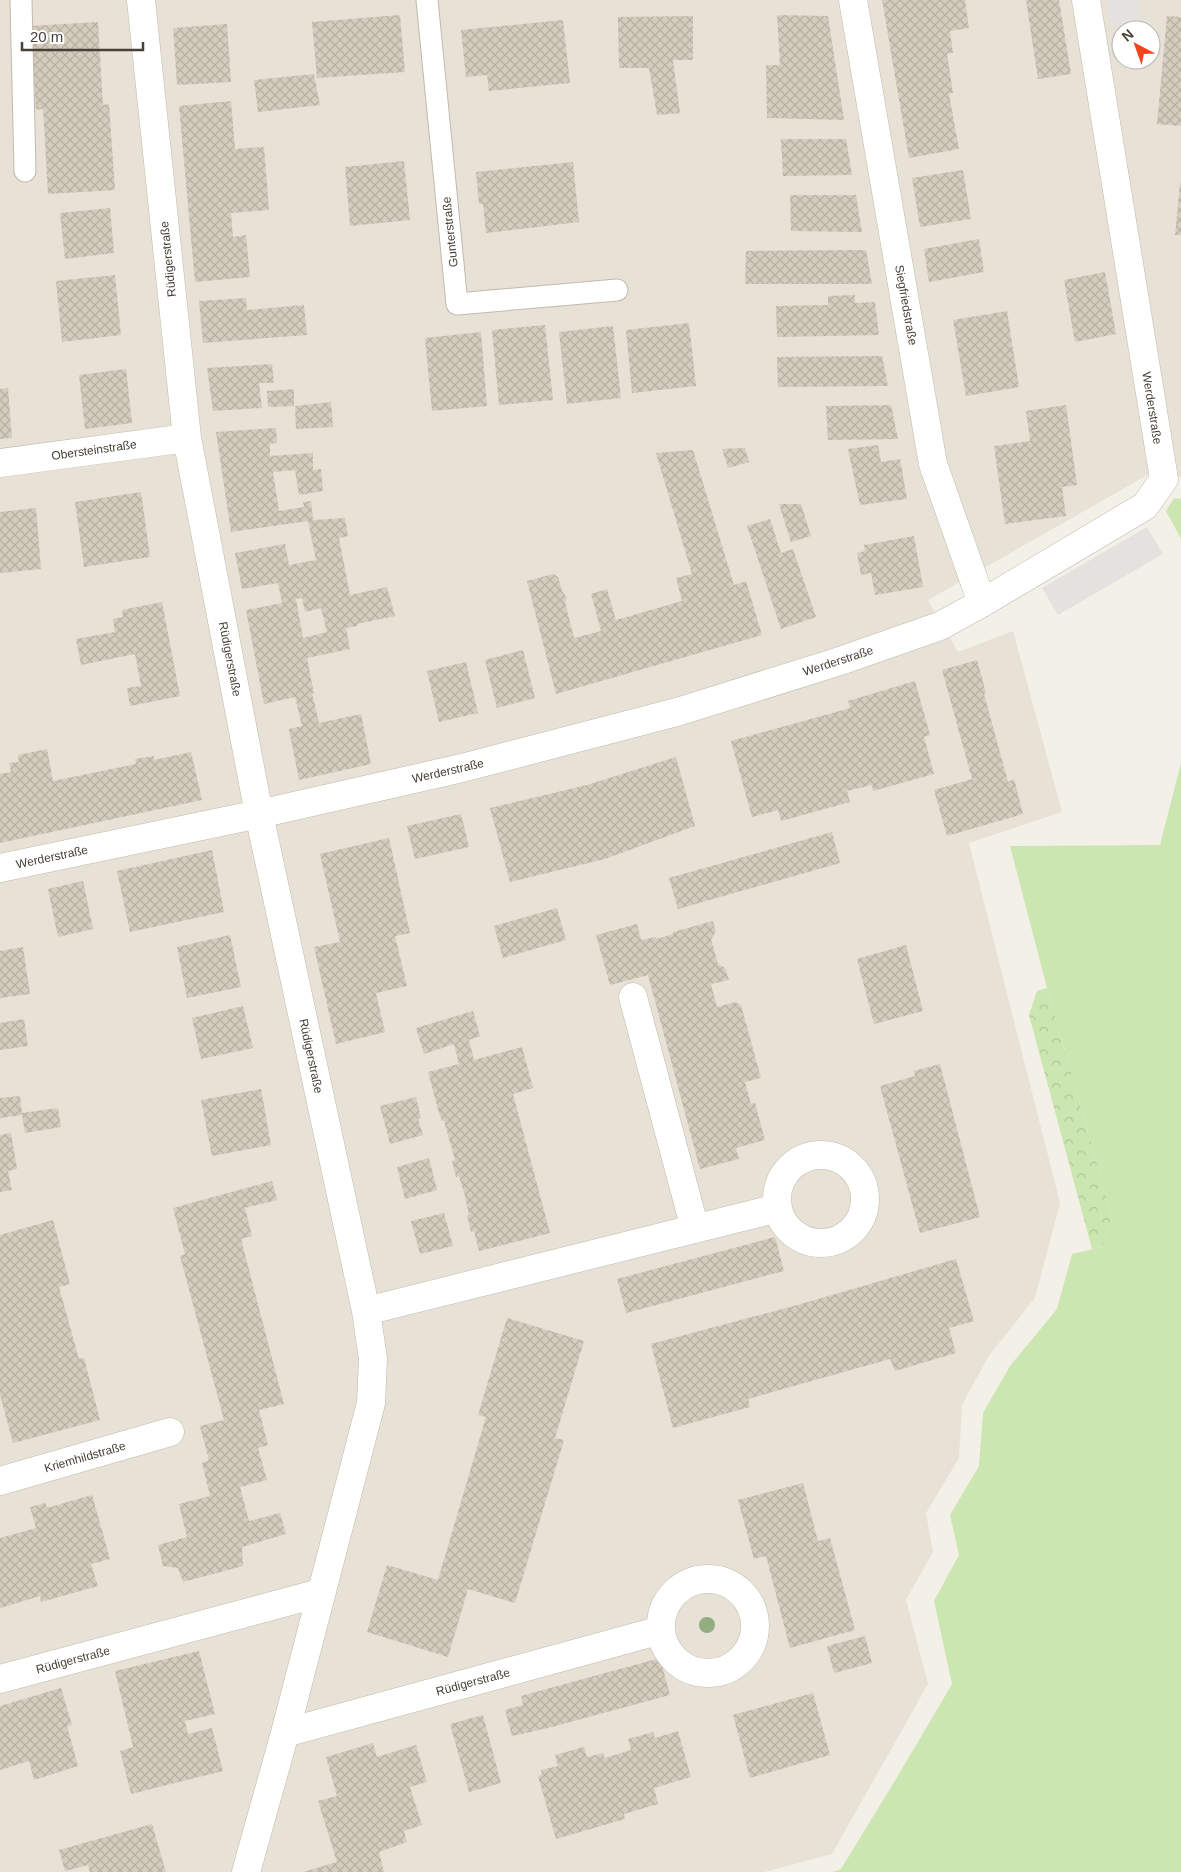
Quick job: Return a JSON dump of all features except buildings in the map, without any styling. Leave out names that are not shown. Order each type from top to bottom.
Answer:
[{"type":"street","name":"Rüdigerstraße","points":[[141,0],[187,438],[259,814],[366,1311],[373,1359],[371,1403],[285,1733],[246,1872]]},
{"type":"street","name":"Siegfriedstraße","points":[[853,0],[933,464],[982,603]]},
{"type":"street","name":"Werderstraße","points":[[0,868],[259,814],[462,768],[677,712],[837,662],[931,629],[982,603],[1145,506],[1164,479],[1086,0]]},
{"type":"street","name":"Obersteinstraße","points":[[0,463],[187,438]]},
{"type":"street","points":[[633,997],[695,1229]]},
{"type":"street","points":[[366,1311],[778,1208]]},
{"type":"street","name":"Kriemhildstraße","points":[[0,1481],[170,1432]]},
{"type":"street","name":"Rüdigerstraße","points":[[0,1679],[320,1593]]},
{"type":"street","name":"Rüdigerstraße","points":[[285,1733],[661,1630]]},
{"type":"lane","points":[[21,0],[25,171]]},
{"type":"lane","name":"Gunterstraße","points":[[427,0],[457,304],[617,290]]},
{"type":"shaded area","points":[[0,0],[1181,0],[1181,477],[1149,474],[928,600],[958,652],[1013,631],[1062,812],[969,843],[1060,1203],[1035,1298],[988,1357],[962,1405],[959,1458],[926,1513],[933,1552],[906,1600],[928,1684],[832,1854],[764,1872],[0,1872]]},
{"type":"shaded area","points":[[1106,0],[1137,0],[1141,20],[1111,20],[1111,27]]},
{"type":"shaded area","points":[[1147,527],[1163,554],[1058,615],[1042,588]]},
{"type":"green space","points":[[1174,498],[1181,499],[1181,539],[1166,511]]},
{"type":"green space","points":[[1181,763],[1181,1872],[832,1872],[841,1869],[952,1684],[934,1601],[959,1555],[950,1515],[979,1466],[983,1413],[1010,1366],[1057,1309],[1072,1254],[1102,1247],[1112,1217],[1047,988],[1010,846],[1160,845]]},
{"type":"green space","points":[[1047,988],[1112,1217],[1102,1247],[1092,1249],[1029,1015],[1037,991]]}]
